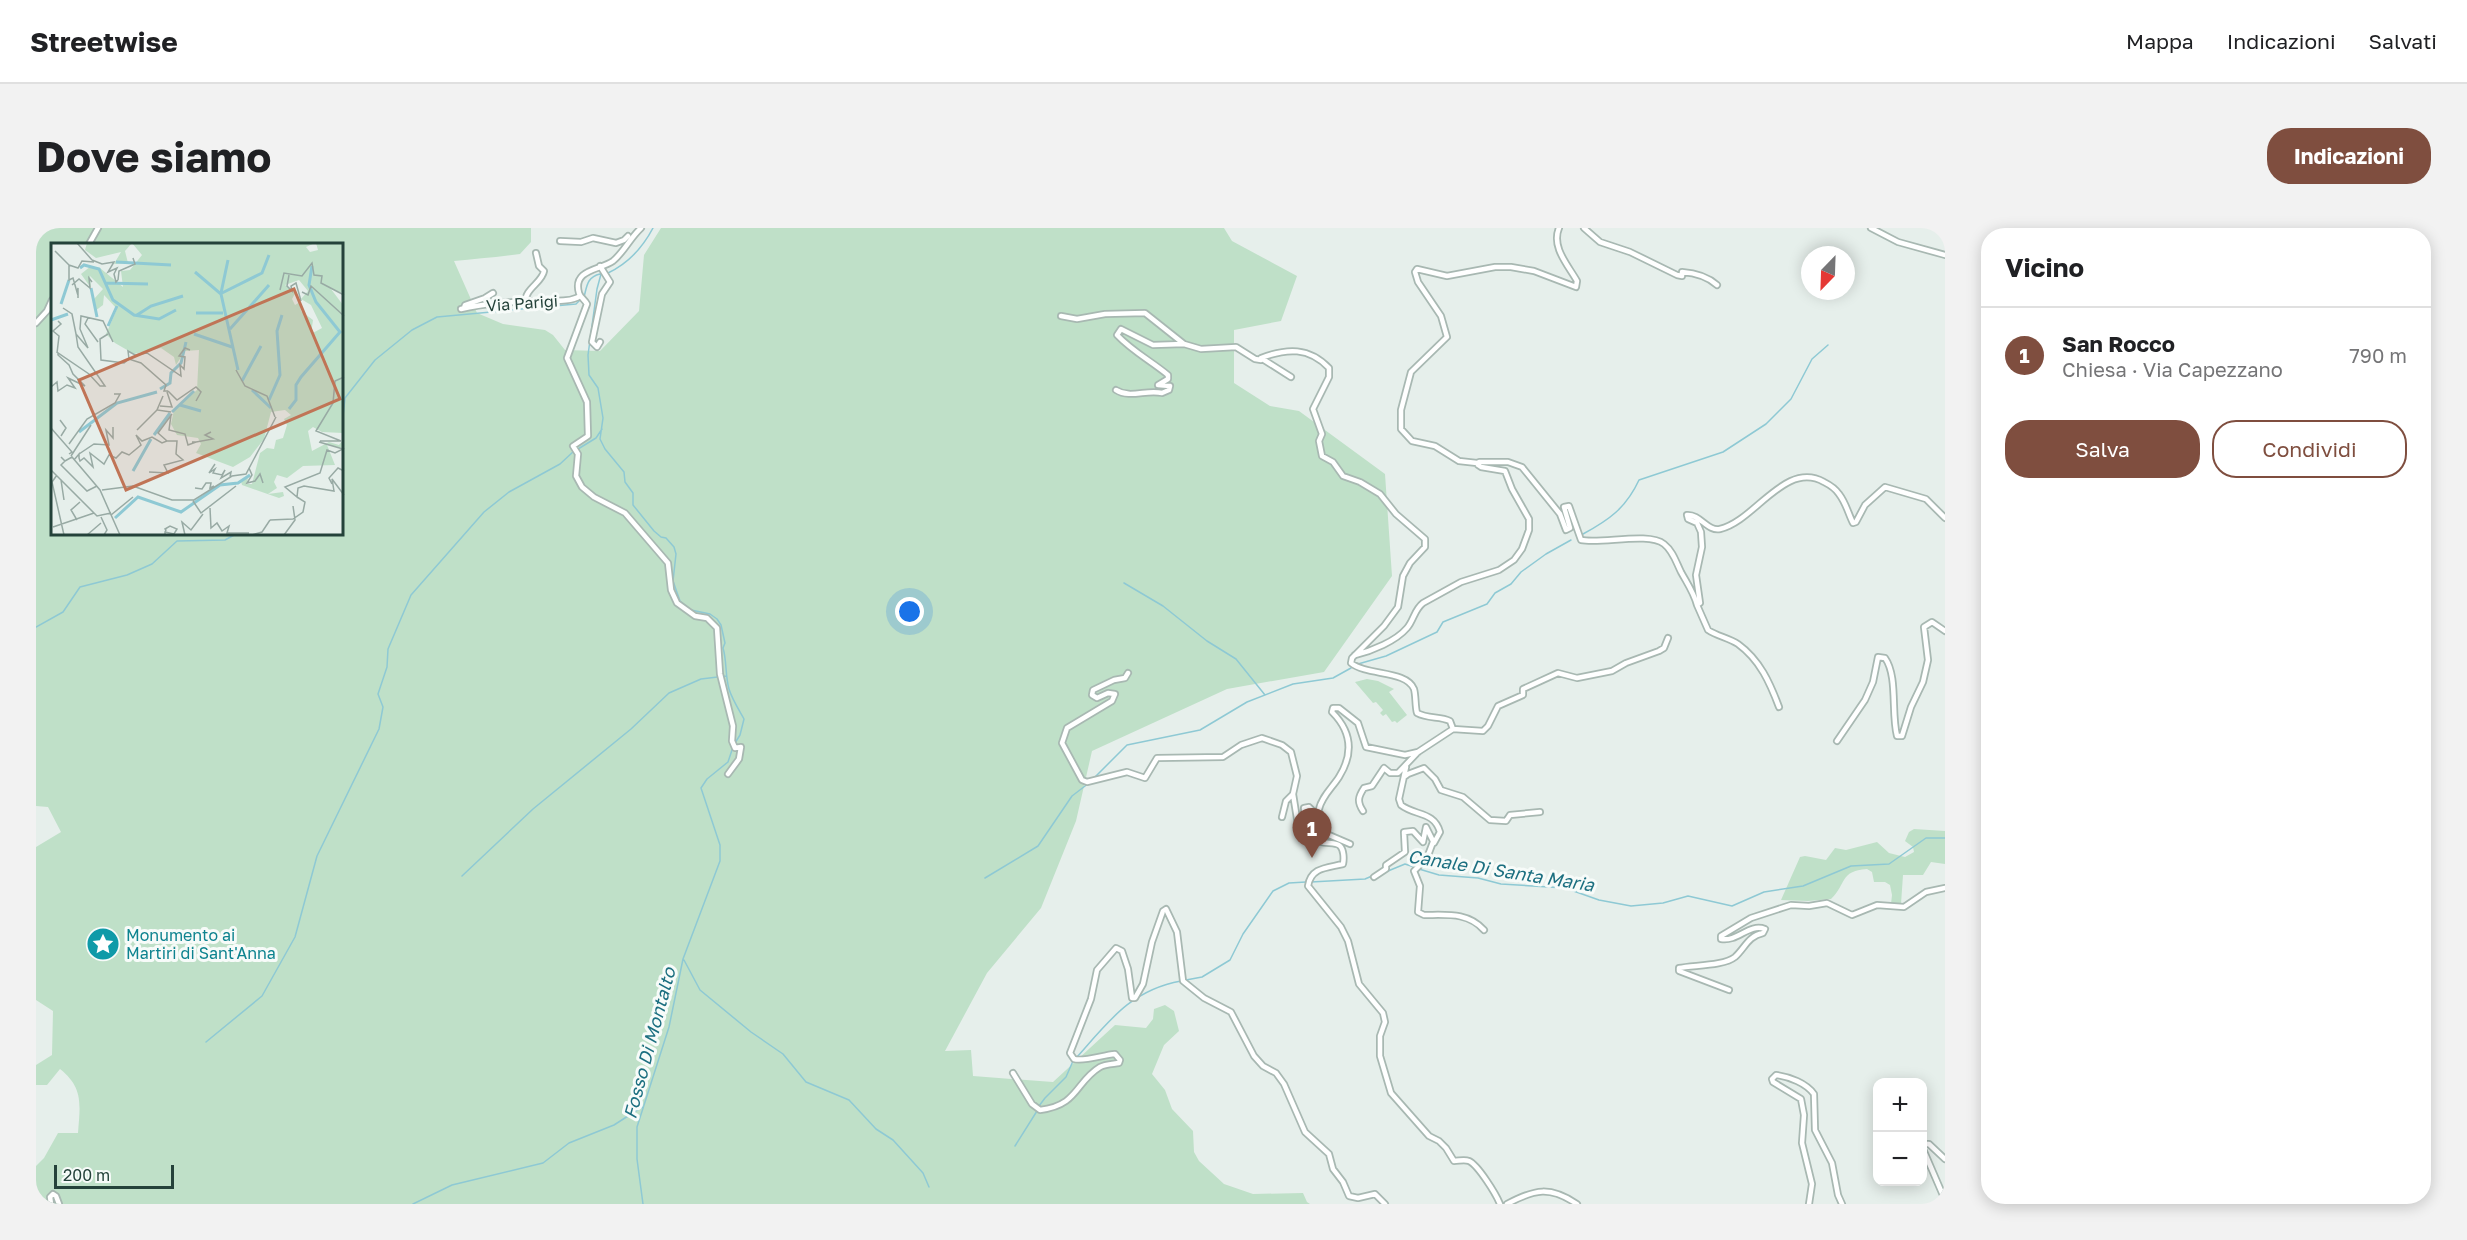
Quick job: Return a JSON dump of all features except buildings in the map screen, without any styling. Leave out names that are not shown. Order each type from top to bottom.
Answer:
[{"type":"street","points":[[90,243],[98,228]]},
{"type":"street","points":[[628,228],[630,236],[612,262],[585,272],[581,277],[578,291],[587,304],[567,358],[587,402],[588,436],[573,446],[578,454],[577,481],[594,496],[625,513],[668,563],[671,591],[677,603],[695,616],[707,618],[717,628],[720,674],[733,726],[734,746],[741,747],[741,753],[728,774]]},
{"type":"street","points":[[560,241],[581,242],[593,238],[616,243],[641,228]]},
{"type":"street","points":[[1559,228],[1556,240],[1558,250],[1577,281],[1576,286],[1534,271],[1511,267],[1495,267],[1447,276],[1417,269],[1415,272],[1418,282],[1431,297],[1441,316],[1447,337],[1412,372],[1401,410],[1401,429],[1412,441],[1435,446],[1459,461],[1508,462],[1522,467],[1560,514],[1566,530],[1570,528],[1570,523],[1564,507],[1569,506],[1581,540],[1654,539],[1663,543],[1671,551],[1694,595],[1708,630],[1740,645],[1761,666],[1770,681],[1779,707]]},
{"type":"street","points":[[1584,228],[1600,242],[1630,252],[1682,276],[1682,272],[1709,278],[1717,285]]},
{"type":"street","points":[[1871,228],[1898,242],[1945,255]]},
{"type":"street","points":[[525,303],[528,292],[544,276],[536,253]]},
{"type":"street","points":[[600,342],[597,347],[592,342],[602,294],[609,282],[601,267]]},
{"type":"street","name":"Via Parigi","points":[[493,293],[462,308],[582,297]]},
{"type":"street","points":[[36,323],[47,311],[51,302]]},
{"type":"street","points":[[1061,316],[1077,319],[1105,314],[1145,313],[1184,344],[1201,350],[1236,347],[1292,377]]},
{"type":"street","points":[[1116,390],[1126,394],[1153,390],[1162,393],[1169,390],[1170,386],[1158,385],[1168,379],[1168,375],[1141,357],[1120,338],[1117,335],[1121,329],[1153,345],[1184,344]]},
{"type":"street","points":[[1261,360],[1272,353],[1300,350],[1316,356],[1329,368],[1329,377],[1313,409],[1322,434],[1319,441],[1322,456],[1333,462],[1342,476],[1360,482],[1380,494],[1396,514],[1425,539],[1425,547],[1410,563],[1403,576],[1398,607],[1384,626],[1352,658],[1351,663],[1356,667],[1404,679],[1414,690],[1417,713],[1428,718],[1445,719],[1450,722],[1453,729]]},
{"type":"street","points":[[1355,655],[1367,652],[1396,638],[1409,627],[1417,607],[1461,582],[1499,570],[1514,560],[1522,549],[1529,530],[1529,519],[1512,489],[1507,473],[1503,470],[1481,467],[1477,463]]},
{"type":"street","points":[[1697,605],[1700,603],[1696,575],[1702,547],[1701,532],[1687,515],[1694,515],[1713,528],[1721,529],[1753,510],[1788,483],[1807,477],[1819,479],[1836,489],[1846,506],[1852,523],[1856,522],[1865,506],[1885,487],[1926,500],[1945,518]]},
{"type":"street","points":[[1837,741],[1873,682],[1878,657],[1885,658],[1891,668],[1893,719],[1897,736],[1902,736],[1911,707],[1923,682],[1928,660],[1924,627],[1932,622],[1945,631]]},
{"type":"street","points":[[1363,811],[1358,802],[1364,788],[1372,786],[1384,768],[1395,774],[1406,767],[1418,752],[1453,729],[1483,731],[1498,706],[1523,694],[1523,689],[1558,673],[1577,678],[1612,671],[1626,663],[1659,651],[1667,644],[1668,638]]},
{"type":"street","points":[[1128,673],[1125,678],[1114,680],[1093,690],[1092,695],[1097,698],[1108,693],[1115,694],[1112,701],[1066,728],[1062,743],[1082,780],[1087,782],[1127,772],[1144,778],[1148,776],[1157,758],[1222,757],[1241,745],[1262,738],[1282,745],[1291,752],[1297,776],[1293,794],[1296,820],[1309,836],[1325,843],[1337,844],[1343,853],[1343,864],[1316,871],[1308,886],[1341,927],[1348,941],[1359,984],[1383,1013],[1385,1022],[1380,1036],[1380,1056],[1391,1093],[1429,1136],[1446,1148],[1454,1161],[1468,1161],[1474,1164],[1484,1179],[1494,1188],[1500,1204]]},
{"type":"street","points":[[1322,832],[1325,828],[1318,813],[1321,803],[1341,772],[1348,739],[1347,732],[1332,712],[1333,708],[1339,708],[1358,723],[1366,747],[1405,755],[1418,752]]},
{"type":"street","points":[[1406,767],[1399,799],[1401,805],[1429,816],[1440,832],[1427,858],[1414,871],[1420,886],[1418,912],[1424,915],[1466,917],[1473,919],[1485,930]]},
{"type":"street","points":[[1404,777],[1424,768],[1435,779],[1441,790],[1463,797],[1490,820],[1506,821],[1510,815],[1540,812]]},
{"type":"street","points":[[1282,817],[1286,801],[1293,794]]},
{"type":"street","points":[[1309,836],[1304,815],[1306,807],[1312,810],[1316,829],[1350,844]]},
{"type":"street","points":[[1374,877],[1381,874],[1386,869],[1386,865],[1405,852],[1404,832],[1413,831],[1423,842],[1426,827],[1433,842]]},
{"type":"street","points":[[1729,990],[1679,971],[1679,968],[1701,966],[1734,958],[1743,946],[1755,936],[1764,933],[1765,929],[1752,929],[1730,940],[1721,939],[1720,936],[1750,918],[1791,904],[1809,906],[1827,903],[1852,915],[1877,905],[1904,907],[1926,892],[1945,888]]},
{"type":"street","points":[[1012,1073],[1032,1104],[1040,1110],[1070,1099],[1090,1075],[1102,1065],[1119,1063],[1120,1060],[1115,1054],[1095,1056],[1080,1061],[1074,1059],[1070,1053],[1074,1039],[1091,999],[1098,970],[1116,948],[1122,951],[1129,975],[1130,994],[1132,998],[1135,998],[1144,980],[1152,942],[1163,910],[1166,909],[1177,932],[1183,981],[1204,998],[1228,1009],[1254,1056],[1263,1066],[1276,1073],[1284,1084],[1305,1132],[1329,1154],[1333,1169],[1343,1182],[1349,1196],[1358,1198],[1375,1194],[1385,1204]]},
{"type":"street","points":[[1809,1204],[1811,1176],[1802,1143],[1804,1115],[1801,1099],[1773,1082],[1772,1079],[1776,1075],[1806,1086],[1814,1094],[1815,1130],[1832,1163],[1842,1204]]},
{"type":"street","points":[[1945,1159],[1929,1144],[1923,1144],[1923,1149],[1945,1200]]},
{"type":"street","points":[[1508,1204],[1541,1190],[1569,1198],[1577,1204]]},
{"type":"street","points":[[51,1204],[50,1197],[53,1194],[59,1204]]},
{"type":"green space","points":[[36,228],[531,228],[531,242],[520,254],[454,261],[477,313],[503,324],[545,330],[553,335],[565,350],[600,351],[639,311],[644,255],[661,228],[1224,228],[1232,241],[1297,276],[1281,321],[1234,330],[1234,383],[1270,406],[1299,411],[1385,474],[1392,576],[1324,672],[1227,689],[1092,751],[1076,821],[1041,908],[987,973],[945,1051],[971,1050],[973,1076],[1053,1082],[1115,1025],[1146,1028],[1153,1019],[1154,1009],[1165,1005],[1174,1011],[1179,1031],[1164,1045],[1152,1074],[1165,1090],[1172,1109],[1193,1131],[1194,1152],[1199,1161],[1224,1184],[1253,1194],[1303,1193],[1310,1204],[39,1204],[36,1198],[36,1166],[44,1158],[58,1133],[78,1133],[80,1105],[77,1090],[68,1076],[60,1069],[47,1085],[36,1085],[36,1065],[52,1055],[53,1011],[36,1000],[36,847],[61,832],[48,807],[36,806]]},
{"type":"green space","points":[[1367,679],[1378,681],[1394,689],[1389,692],[1407,715],[1397,723],[1392,722],[1386,714],[1383,716],[1380,713],[1383,710],[1376,702],[1373,703],[1355,682]]},
{"type":"green space","points":[[1914,829],[1945,831],[1945,864],[1931,862],[1923,875],[1903,875],[1901,904],[1891,904],[1890,885],[1885,882],[1874,882],[1872,872],[1867,869],[1848,875],[1831,899],[1781,900],[1800,857],[1826,860],[1835,848],[1846,850],[1877,842],[1889,853],[1905,857],[1914,852],[1913,847],[1905,841],[1909,832]]},
{"type":"waterway","points":[[608,273],[622,265],[634,254],[653,228]]},
{"type":"waterway","points":[[584,297],[590,280],[600,274]]},
{"type":"waterway","points":[[601,274],[588,355],[589,375],[598,388],[603,418],[600,439],[605,449],[624,472],[625,482],[633,493],[633,505],[654,531],[666,538],[674,547],[676,554],[673,581],[680,601],[691,610],[710,614],[721,625],[729,689],[744,719],[740,735],[735,743]]},
{"type":"waterway","points":[[344,407],[345,398],[375,360],[412,330],[437,317],[576,304],[580,300]]},
{"type":"waterway","points":[[1583,534],[1616,512],[1639,480],[1723,452],[1766,424],[1791,399],[1812,359],[1828,345]]},
{"type":"waterway","points":[[578,449],[596,438],[602,429]]},
{"type":"waterway","points":[[206,1042],[262,996],[295,937],[317,856],[379,729],[383,707],[378,694],[387,667],[388,649],[411,595],[484,512],[509,492],[560,464],[574,451]]},
{"type":"waterway","points":[[36,627],[63,612],[80,587],[127,575],[152,564],[177,541],[225,540],[232,536]]},
{"type":"waterway","points":[[1358,664],[1386,656],[1437,632],[1443,622],[1487,604],[1495,593],[1511,584],[1521,572],[1571,540]]},
{"type":"waterway","points":[[1124,583],[1163,606],[1207,641],[1236,659],[1265,695]]},
{"type":"waterway","points":[[1092,780],[1127,745],[1200,730],[1247,702],[1293,684],[1333,678],[1351,668]]},
{"type":"waterway","points":[[462,876],[533,809],[631,729],[669,693],[701,679],[726,676]]},
{"type":"waterway","name":"Fosso Di Montalto","points":[[643,1204],[637,1159],[637,1127],[669,1027],[683,959],[720,861],[720,845],[701,788],[707,779],[728,762],[733,747]]},
{"type":"waterway","points":[[985,878],[1038,846],[1072,796],[1089,783]]},
{"type":"waterway","name":"Canale Di Santa Maria","points":[[1419,869],[1439,875],[1478,878],[1501,884],[1565,888],[1599,900],[1631,906],[1663,903],[1688,896],[1732,906],[1764,892],[1803,886],[1851,866],[1889,864],[1926,838],[1945,838]]},
{"type":"waterway","name":"Canale Di Santa Maria","points":[[1388,871],[1405,864],[1414,867]]},
{"type":"waterway","name":"Canale Di Santa Maria","points":[[1311,882],[1365,879],[1372,876]]},
{"type":"waterway","name":"Canale Di Santa Maria","points":[[1186,980],[1202,977],[1230,960],[1243,934],[1273,891],[1289,883],[1306,882]]},
{"type":"waterway","points":[[684,960],[700,990],[751,1032],[783,1054],[806,1082],[849,1100],[876,1129],[893,1140],[923,1173],[929,1187]]},
{"type":"waterway","name":"Canale Di Santa Maria","points":[[1077,1057],[1122,1009],[1148,992],[1163,985],[1181,981]]},
{"type":"waterway","name":"Canale Di Santa Maria","points":[[1039,1106],[1066,1077],[1073,1061]]},
{"type":"waterway","points":[[413,1204],[452,1185],[543,1163],[569,1143],[614,1125],[642,1107]]},
{"type":"waterway","name":"Canale Di Santa Maria","points":[[1015,1146],[1037,1111]]},
{"type":"place","name":"San Rocco","points":[[1312,858]]},
{"type":"place","name":"Monumento ai Martiri di Sant'Anna","points":[[103,944]]}]
